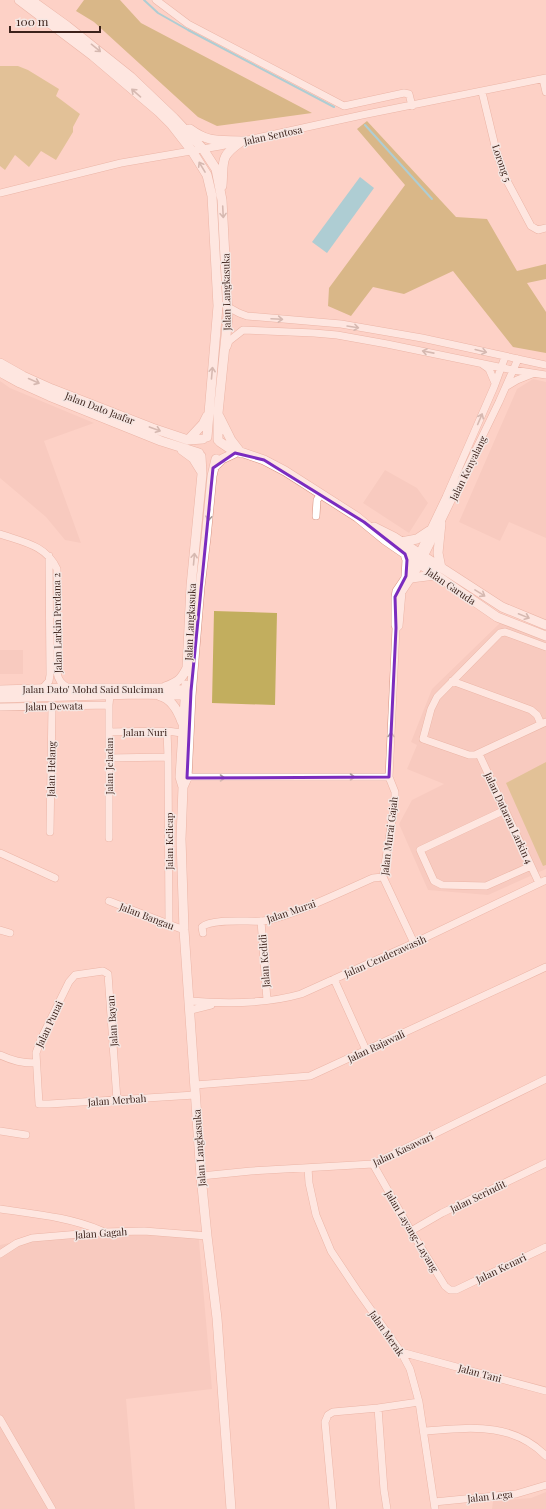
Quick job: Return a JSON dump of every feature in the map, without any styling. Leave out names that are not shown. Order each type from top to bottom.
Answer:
[{"type":"main road","points":[[19,0],[93,56],[159,112],[171,124],[192,151],[207,175],[212,204],[218,306],[213,412],[205,438],[199,445],[200,455],[208,460],[216,461],[240,453],[213,412]]},
{"type":"main road","points":[[30,0],[67,26],[120,68],[174,118],[201,137],[210,140],[242,141]]},
{"type":"main road","name":"Jalan Langkasuka","points":[[174,118],[203,149],[216,169],[221,193],[228,307],[224,358],[213,412],[219,441]]},
{"type":"main road","points":[[221,193],[225,156],[231,149],[242,141]]},
{"type":"main road","name":"Jalan Dato Jaafar","points":[[0,363],[23,376],[60,392],[146,426],[188,440],[205,438]]},
{"type":"main road","name":"Jalan Dato Jaafar","points":[[0,372],[20,383],[50,396],[200,455]]},
{"type":"main road","points":[[188,440],[213,412]]},
{"type":"main road","points":[[205,438],[210,437],[219,441],[222,450],[216,461]]},
{"type":"main road","name":"Jalan Garuda","points":[[219,441],[240,453],[264,460],[282,469],[364,522],[401,542],[420,559],[497,617],[546,636]]},
{"type":"main road","points":[[177,447],[193,458],[202,474]]},
{"type":"main road","name":"Jalan Langkasuka","points":[[200,455],[202,474],[191,586],[187,668],[188,693],[181,839],[184,930],[201,1176],[206,1236],[217,1318],[231,1509]]},
{"type":"main road","name":"Jalan Langkasuka","points":[[184,778],[183,723],[188,693],[216,461]]},
{"type":"main road","name":"Jalan Garuda","points":[[364,522],[385,540],[405,554],[420,559]]},
{"type":"main road","points":[[405,554],[409,577],[438,572],[441,523]]},
{"type":"main road","points":[[401,542],[417,539],[429,531]]},
{"type":"main road","name":"Jalan Garuda","points":[[438,572],[502,607],[546,625]]},
{"type":"main road","points":[[163,688],[179,681],[187,668]]},
{"type":"main road","name":"Jalan Dato' Mohd Said Suleiman","points":[[0,690],[163,688],[188,693]]},
{"type":"main road","name":"Jalan Dato' Mohd Said Suleiman","points":[[0,698],[188,693]]},
{"type":"main road","points":[[155,694],[163,696],[169,701],[178,712],[183,723]]},
{"type":"street","points":[[156,0],[188,24],[342,105],[346,106],[404,93],[409,94],[412,106]]},
{"type":"street","name":"Jalan Sentosa","points":[[0,193],[121,164],[203,149],[362,115],[545,79]]},
{"type":"street","points":[[545,79],[546,92]]},
{"type":"street","name":"Lorong 5","points":[[482,92],[496,150],[506,179],[531,226],[538,230],[546,228]]},
{"type":"street","points":[[228,307],[239,314],[247,316],[341,324],[422,338],[546,365]]},
{"type":"street","points":[[224,358],[229,341],[243,330],[248,330],[337,336],[546,375]]},
{"type":"street","name":"Jalan Kenyalang","points":[[420,559],[429,531],[446,497],[505,357]]},
{"type":"street","name":"Jalan Kenyalang","points":[[420,559],[441,523],[518,360]]},
{"type":"street","points":[[480,363],[489,369],[495,383]]},
{"type":"street","points":[[507,386],[534,373]]},
{"type":"street","points":[[316,516],[317,500],[321,494]]},
{"type":"street","points":[[0,534],[37,547],[49,556]]},
{"type":"street","name":"Jalan Larkin Perdana 2","points":[[49,556],[57,569],[58,679],[68,688]]},
{"type":"street","name":"Jalan Larkin Perdana 2","points":[[42,689],[49,681],[50,675],[49,556]]},
{"type":"street","name":"Jalan Murai Gajah","points":[[414,943],[383,877],[395,801],[395,792],[389,777],[396,628],[399,626],[402,592],[420,559]]},
{"type":"street","points":[[505,632],[510,622]]},
{"type":"street","points":[[452,681],[531,710],[544,723],[479,754],[469,755],[423,739],[435,700],[452,681],[500,633],[505,632],[546,648]]},
{"type":"street","name":"Jalan Jeladan","points":[[109,838],[110,695]]},
{"type":"street","name":"Jalan Dewata","points":[[0,707],[109,705]]},
{"type":"street","name":"Jalan Helang","points":[[50,832],[52,707]]},
{"type":"street","name":"Jalan Nuri","points":[[109,732],[167,731],[182,733]]},
{"type":"street","name":"Jalan Kelicap","points":[[167,731],[169,924]]},
{"type":"street","name":"Jalan Dataran Larkin 4","points":[[479,754],[532,866],[543,881]]},
{"type":"street","points":[[109,758],[168,757]]},
{"type":"street","points":[[184,778],[389,777]]},
{"type":"street","points":[[506,810],[420,850],[434,881],[442,885],[486,886],[532,866]]},
{"type":"street","points":[[0,853],[55,878]]},
{"type":"street","name":"Jalan Murai","points":[[203,934],[203,926],[211,923],[245,920],[262,921],[277,918],[373,878],[383,877]]},
{"type":"street","name":"Jalan Cenderawasih","points":[[190,1005],[285,999],[301,994],[414,943],[543,881]]},
{"type":"street","name":"Jalan Bangau","points":[[109,901],[184,930]]},
{"type":"street","name":"Jalan Kedidi","points":[[262,921],[267,1000]]},
{"type":"street","points":[[0,930],[10,933]]},
{"type":"street","name":"Jalan Rajawali","points":[[195,1084],[310,1076],[546,967]]},
{"type":"street","name":"Jalan Bayan","points":[[78,974],[103,971],[108,974],[117,1100]]},
{"type":"street","name":"Jalan Punai","points":[[39,1104],[36,1053],[41,1039],[69,982],[78,974]]},
{"type":"street","points":[[334,979],[366,1050]]},
{"type":"street","points":[[0,1055],[14,1061],[26,1063],[36,1062]]},
{"type":"street","name":"Jalan Kasawari","points":[[201,1176],[250,1171],[373,1164],[546,1079]]},
{"type":"street","name":"Jalan Merbah","points":[[39,1104],[195,1095]]},
{"type":"street","points":[[0,1131],[26,1135]]},
{"type":"street","name":"Jalan Serindit","points":[[411,1232],[442,1213],[546,1163]]},
{"type":"street","name":"Jalan Layang-Layang","points":[[373,1164],[411,1232],[445,1286],[450,1290],[456,1290]]},
{"type":"street","name":"Jalan Merak","points":[[308,1168],[309,1183],[316,1215],[331,1250],[401,1352],[410,1369],[419,1402],[434,1506]]},
{"type":"street","points":[[0,1209],[60,1218],[88,1225],[104,1232]]},
{"type":"street","name":"Jalan Gagah","points":[[0,1254],[17,1244],[32,1238],[104,1232],[144,1231],[206,1236]]},
{"type":"street","name":"Jalan Kenari","points":[[456,1290],[546,1247]]},
{"type":"street","name":"Jalan Tani","points":[[401,1352],[546,1391]]},
{"type":"street","points":[[407,1363],[415,1356]]},
{"type":"street","points":[[333,1509],[325,1422],[328,1415],[333,1412],[378,1408],[419,1402]]},
{"type":"street","points":[[378,1408],[384,1490],[387,1509]]},
{"type":"street","points":[[0,1419],[52,1509]]},
{"type":"street","points":[[424,1431],[486,1428],[501,1431],[526,1440],[546,1456]]},
{"type":"street","name":"Jalan Lega","points":[[434,1506],[516,1494],[546,1485]]},
{"type":"highlighted area","points":[[235,453],[264,460],[364,522],[405,554],[407,560],[406,576],[395,597],[396,628],[389,777],[187,778],[191,691],[213,468]]},
{"type":"shaded area","points":[[84,0],[120,0],[141,23],[312,113],[217,126],[198,117],[94,22],[76,11]]},
{"type":"shaded area","points":[[0,66],[18,66],[28,70],[59,89],[56,96],[80,114],[73,127],[73,132],[56,160],[41,151],[29,167],[15,155],[5,170],[0,166]]},
{"type":"shaded area","points":[[367,121],[456,217],[487,219],[517,271],[546,264],[546,279],[527,283],[546,312],[546,353],[513,347],[453,271],[404,294],[373,287],[351,316],[328,306],[329,288],[405,185],[357,129]]},
{"type":"shaded area","points":[[533,379],[546,382],[546,538],[509,522],[500,541],[459,522],[517,389]]},
{"type":"shaded area","points":[[0,381],[10,388],[94,423],[44,441],[81,543],[65,540],[46,517],[0,478]]},
{"type":"shaded area","points":[[385,470],[417,488],[428,503],[409,533],[363,503]]},
{"type":"shaded area","points":[[214,611],[277,613],[275,705],[212,703]]},
{"type":"shaded area","points":[[502,621],[546,639],[546,869],[488,895],[428,890],[399,824],[412,800],[444,784],[407,769],[417,745],[411,742],[432,689]]},
{"type":"shaded area","points":[[0,650],[23,650],[23,674],[0,674]]},
{"type":"shaded area","points":[[546,762],[546,865],[543,866],[506,783]]},
{"type":"shaded area","points":[[198,1230],[212,1389],[126,1399],[135,1509],[0,1509],[0,1245],[66,1231]]},
{"type":"shaded area","points":[[546,1492],[546,1509],[492,1509],[493,1501],[531,1498]]},
{"type":"water","points":[[360,177],[374,188],[327,253],[312,242]]},
{"type":"waterway","points":[[144,0],[158,13],[188,30],[334,107]]},
{"type":"waterway","points":[[365,125],[432,199]]}]
